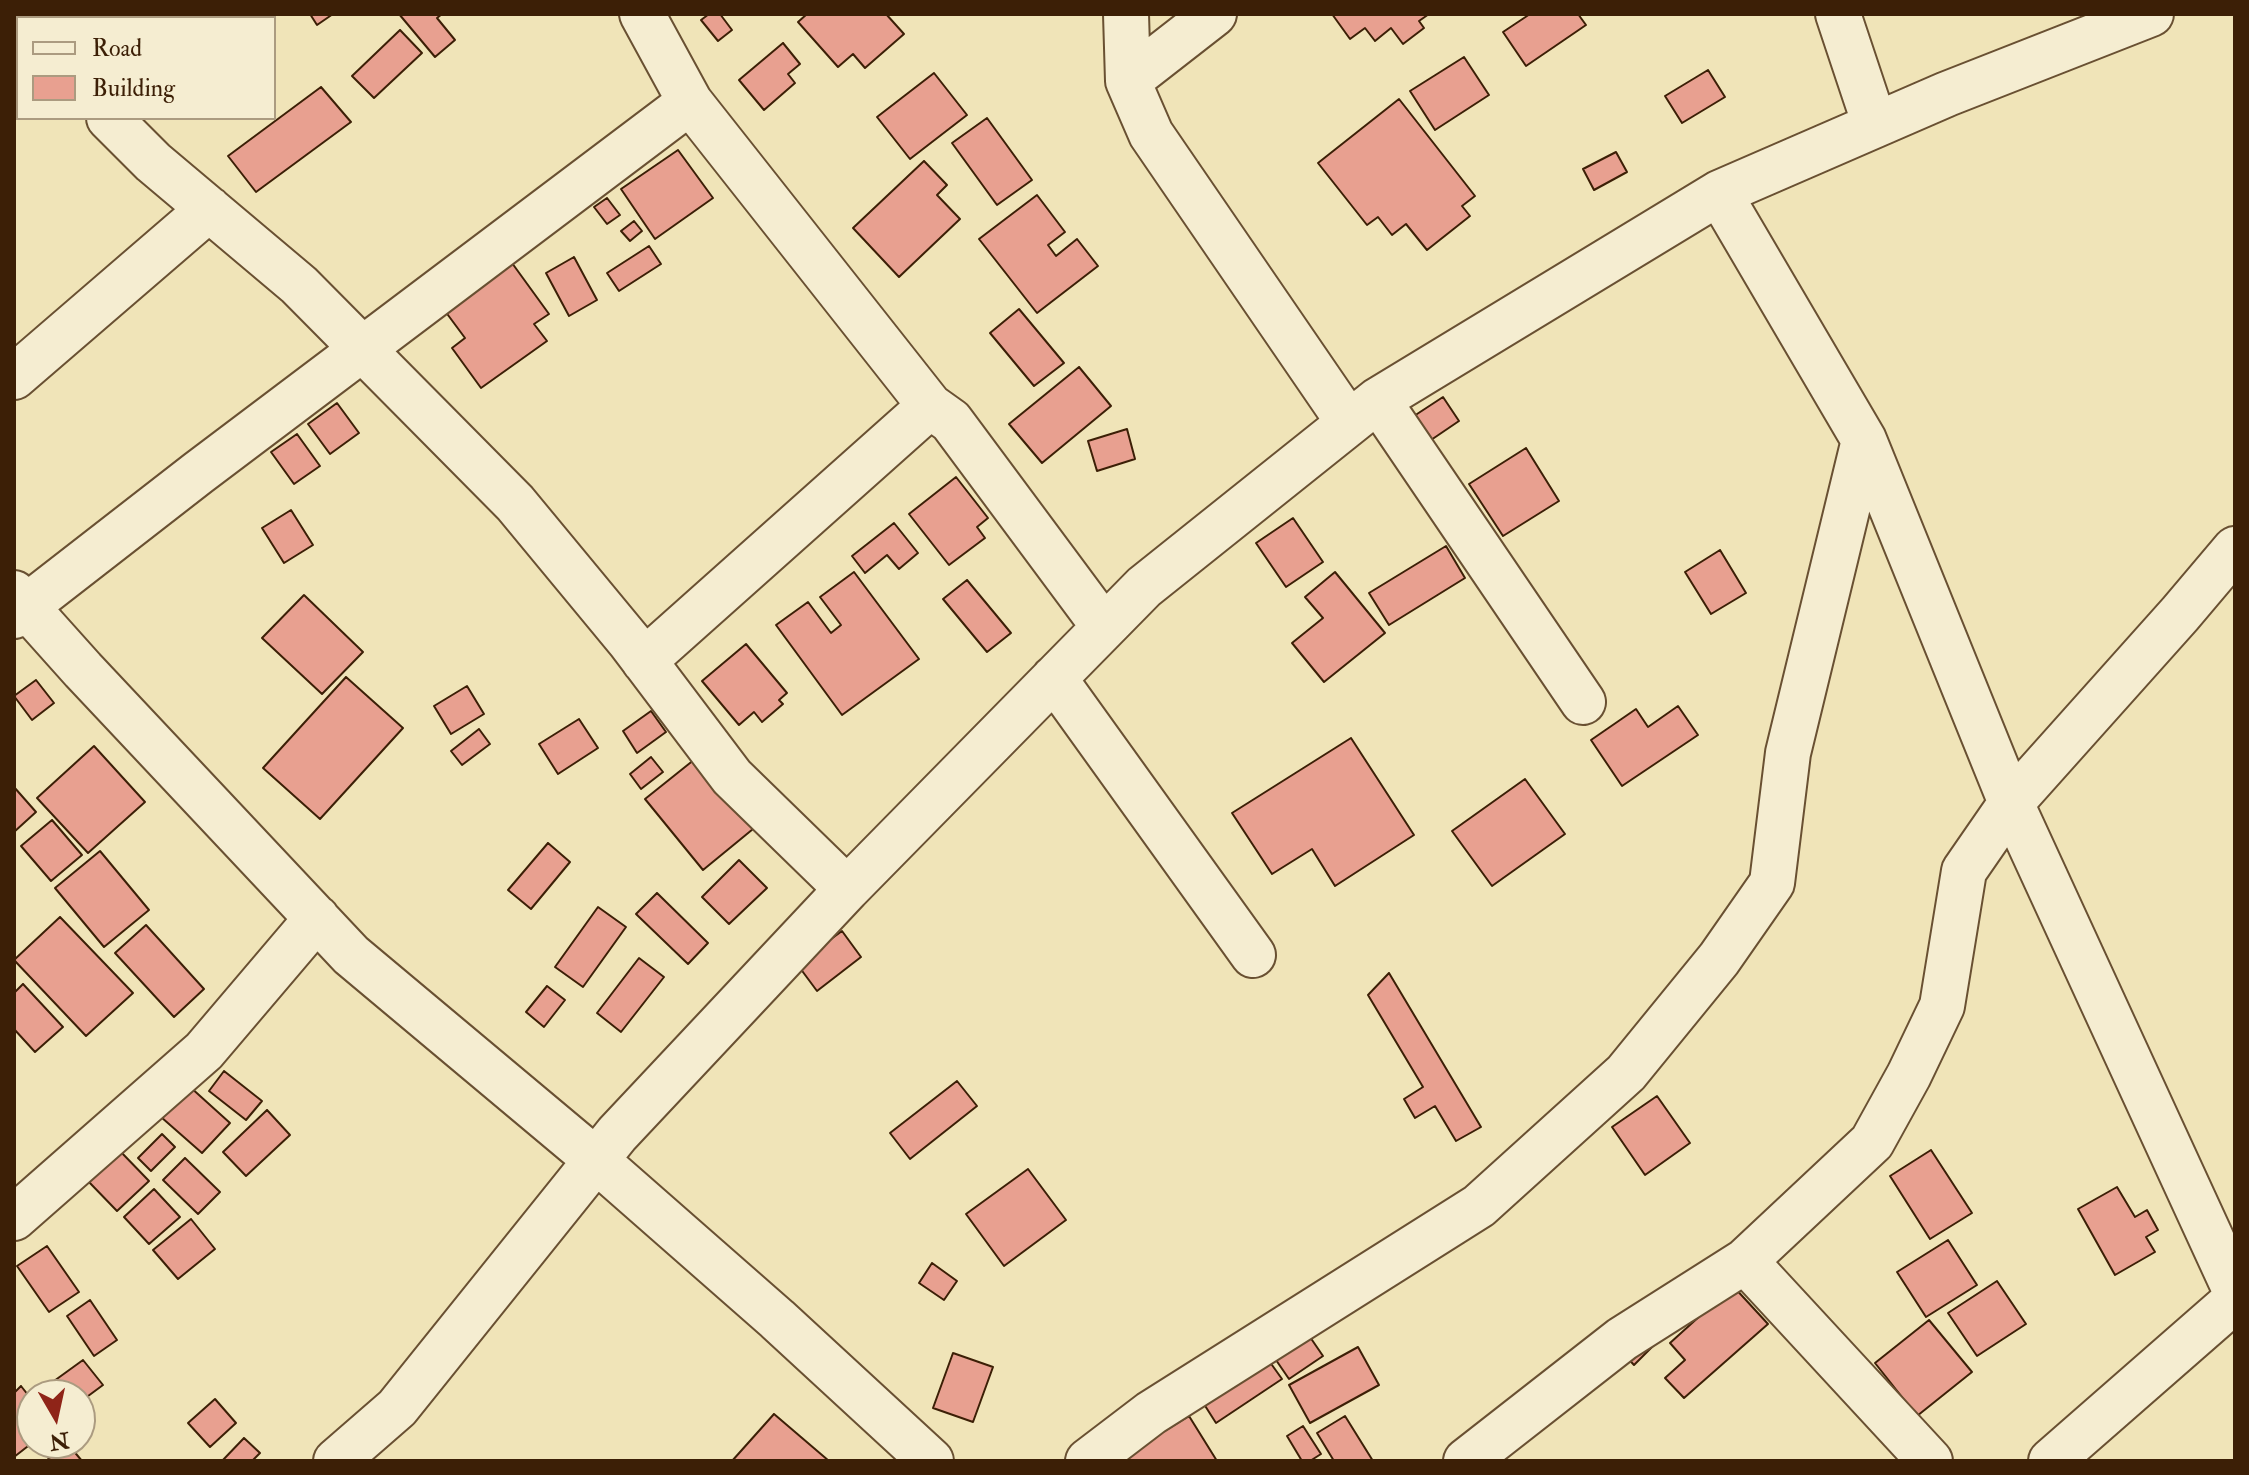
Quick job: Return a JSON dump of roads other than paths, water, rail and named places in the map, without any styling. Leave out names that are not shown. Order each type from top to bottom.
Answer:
[{"type":"street","points":[[642,14],[690,102],[930,406],[951,421],[1104,627]]},
{"type":"street","points":[[1126,14],[1128,81],[1151,134],[1583,702]]},
{"type":"street","points":[[1128,81],[1214,14]]},
{"type":"street","points":[[1838,14],[1875,125]]},
{"type":"street","points":[[336,1461],[397,1408],[617,1134],[847,889],[1144,587],[1364,412],[1719,193],[1947,94],[2151,14]]},
{"type":"street","points":[[690,102],[18,605],[351,955],[597,1161],[777,1319],[931,1461]]},
{"type":"street","points":[[111,120],[153,162],[299,285],[515,503],[644,661],[732,777],[847,889]]},
{"type":"street","points":[[1719,193],[1864,440],[2011,803],[2235,1290]]},
{"type":"street","points":[[14,377],[209,209]]},
{"type":"street","points":[[644,661],[930,406]]},
{"type":"street","points":[[1088,1461],[1151,1413],[1479,1206],[1626,1073],[1719,959],[1772,883],[1788,753],[1864,440]]},
{"type":"street","points":[[1466,1461],[1622,1339],[1745,1261],[1872,1142],[1942,1006],[1964,871],[2011,803],[2235,549]]},
{"type":"street","points":[[1054,678],[1253,955]]},
{"type":"street","points":[[14,1218],[204,1051],[317,918]]},
{"type":"street","points":[[1745,1261],[1930,1461]]},
{"type":"street","points":[[2051,1461],[2235,1300]]}]
